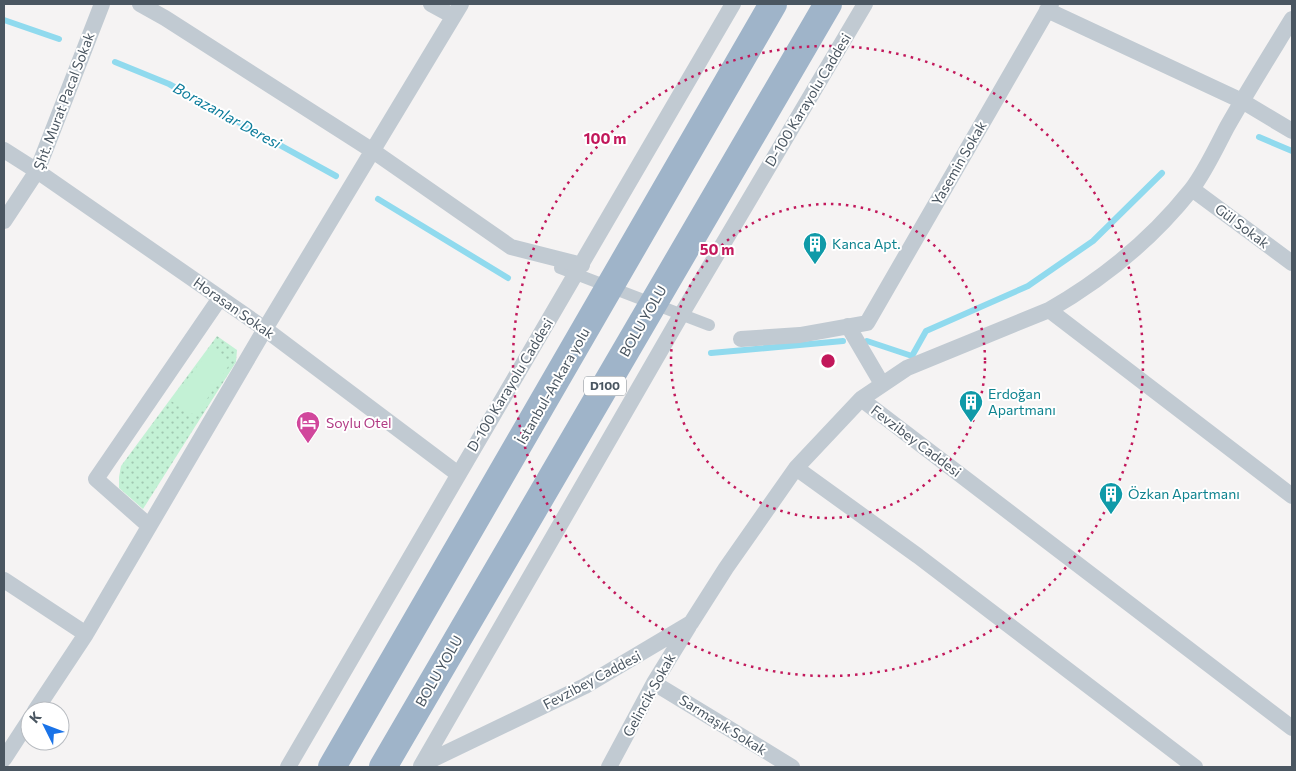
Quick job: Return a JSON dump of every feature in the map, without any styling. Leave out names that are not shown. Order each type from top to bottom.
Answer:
[{"type":"highway","name":"İstanbul-Ankara yolu","points":[[332,767],[773,4]]},
{"type":"highway","name":"BOLU YOLU","points":[[383,767],[828,4]]},
{"type":"street","name":"Şht. Murat Pacal Sokak","points":[[4,221],[37,171],[102,4]]},
{"type":"street","points":[[140,4],[166,18],[373,151],[511,247],[582,265]]},
{"type":"street","points":[[42,701],[86,634],[148,525],[457,10],[432,4]]},
{"type":"street","name":"D-100 Karayolu Caddesi","points":[[288,767],[733,4]]},
{"type":"street","name":"D-100 Karayolu Caddesi","points":[[421,766],[686,306],[865,4]]},
{"type":"street","points":[[1049,7],[1242,101],[1292,131]]},
{"type":"street","name":"Yasemin Sokak","points":[[848,326],[867,323],[1049,7]]},
{"type":"street","points":[[861,399],[907,368],[1049,310],[1070,298],[1122,261],[1168,216],[1192,189],[1242,101],[1292,19]]},
{"type":"street","name":"Horasan Sokak","points":[[4,150],[265,329],[458,474]]},
{"type":"street","name":"Gül Sokak","points":[[1192,189],[1292,263]]},
{"type":"street","points":[[560,268],[709,324]]},
{"type":"street","points":[[148,525],[96,479],[220,298]]},
{"type":"street","points":[[1049,310],[1292,496]]},
{"type":"street","points":[[741,339],[800,335],[848,326],[882,384]]},
{"type":"street","name":"Fevzibey Caddesi","points":[[421,766],[585,686],[691,623],[726,568],[796,468],[861,399],[1292,728]]},
{"type":"street","points":[[796,468],[918,556],[1195,767]]},
{"type":"street","points":[[4,580],[86,634]]},
{"type":"street","name":"Gelincik Sokak","points":[[609,767],[654,683],[691,623]]},
{"type":"street","name":"Sarmaşık Sokak","points":[[654,683],[792,767]]},
{"type":"street","points":[[4,759],[20,734]]},
{"type":"green space","points":[[217,336],[237,350],[236,362],[143,509],[119,488],[121,466]]},
{"type":"green space","points":[[211,348],[231,362],[196,416],[171,401]]},
{"type":"waterway","name":"Borazanlar Deresi","points":[[4,20],[59,39]]},
{"type":"waterway","name":"Borazanlar Deresi","points":[[115,62],[169,84],[336,176]]},
{"type":"waterway","name":"Borazanlar Deresi","points":[[1259,137],[1292,151]]},
{"type":"waterway","name":"Borazanlar Deresi","points":[[867,341],[912,356],[926,331],[1028,286],[1093,241],[1162,173]]},
{"type":"waterway","name":"Borazanlar Deresi","points":[[378,199],[508,278]]},
{"type":"waterway","name":"Borazanlar Deresi","points":[[711,353],[843,341]]},
{"type":"place","name":"Kanca Apt.","points":[[815,265]]},
{"type":"place","name":"Erdoğan Apartmanı","points":[[971,423]]},
{"type":"place","name":"Soylu Otel","points":[[308,444]]},
{"type":"place","name":"Özkan Apartmanı","points":[[1111,515]]}]
